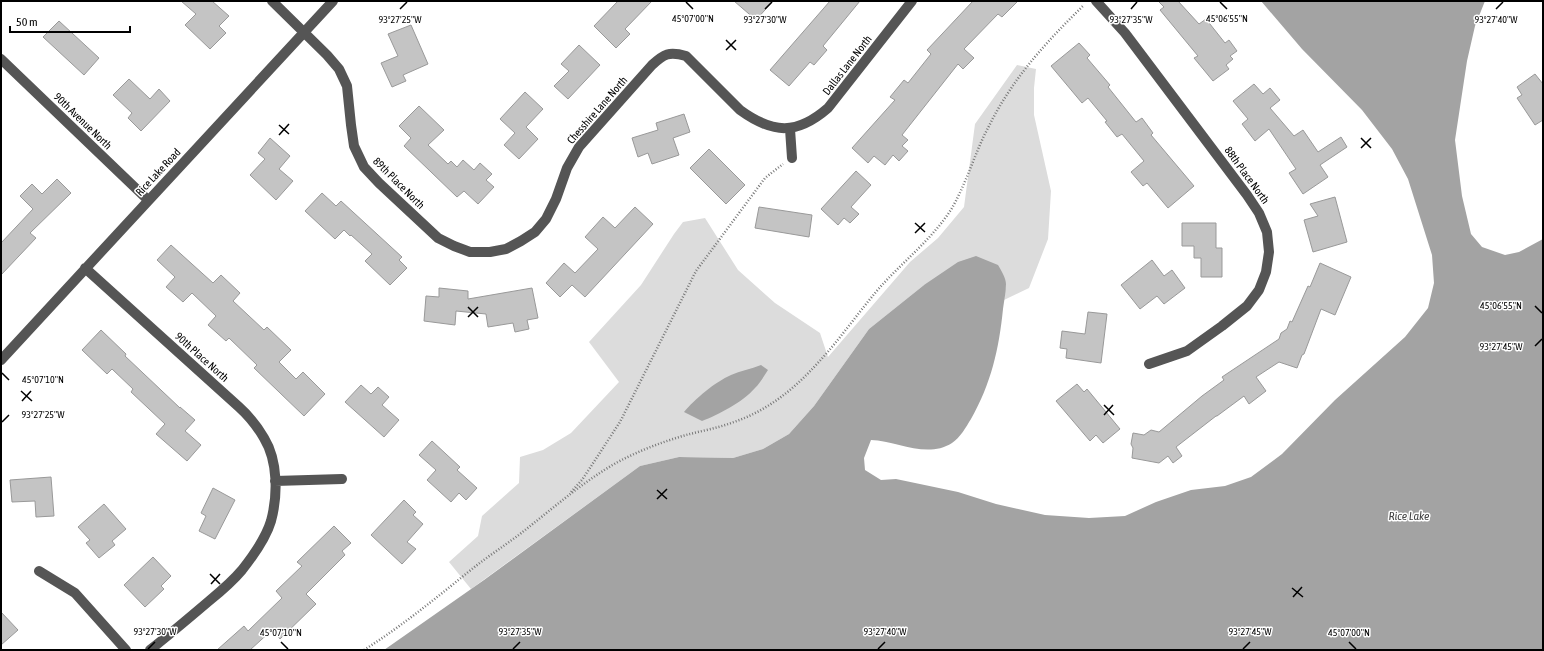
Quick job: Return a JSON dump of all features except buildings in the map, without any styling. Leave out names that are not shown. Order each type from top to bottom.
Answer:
[{"type":"street","name":"89th Place North","points":[[272,1],[327,55],[339,69],[348,86],[350,126],[354,146],[364,167],[378,183],[438,238]]},
{"type":"street","name":"Rice Lake Road","points":[[1,360],[332,1]]},
{"type":"street","name":"Dallas Lane North","points":[[790,129],[814,120],[828,108],[912,1]]},
{"type":"street","name":"88th Place North","points":[[1096,1],[1125,33],[1247,195],[1259,214],[1267,232],[1269,252],[1266,272],[1258,290],[1247,306],[1187,351],[1149,364]]},
{"type":"street","name":"Chesshire Lane North","points":[[438,238],[470,252],[490,252],[506,249],[535,232],[546,219],[556,199],[567,168],[579,147],[652,65],[663,55],[675,53],[686,56],[740,110],[764,123],[790,129]]},
{"type":"street","name":"90th Avenue North","points":[[1,59],[148,200]]},
{"type":"street","points":[[790,129],[792,158]]},
{"type":"street","name":"90th Place North","points":[[86,268],[253,421],[265,439],[272,460],[275,481]]},
{"type":"street","points":[[150,650],[222,590],[242,571],[259,546],[271,521],[275,497],[275,481],[342,479]]},
{"type":"street","points":[[39,571],[75,593],[126,650]]},
{"type":"path","points":[[364,650],[417,614],[472,569],[567,496],[617,463],[647,448],[733,422],[759,411],[790,391],[832,348],[880,288],[941,223],[952,209],[988,126],[1006,95],[1030,62],[1063,25],[1086,4]]},
{"type":"path","points":[[567,496],[582,480],[620,422],[696,271],[765,178],[792,158]]},
{"type":"shaded area","points":[[1017,65],[1036,69],[1034,115],[1051,191],[1048,239],[1029,288],[1004,300],[1006,283],[924,285],[869,329],[814,406],[789,434],[763,449],[733,458],[679,457],[640,466],[471,589],[449,562],[478,536],[482,516],[519,483],[520,457],[543,450],[571,433],[619,382],[589,342],[641,285],[683,222],[705,218],[738,270],[775,303],[820,333],[828,357],[910,262],[938,238],[964,207],[975,124]]},
{"type":"water","name":"Rice Lake","points":[[1261,1],[1485,1],[1475,26],[1467,61],[1455,140],[1462,196],[1471,234],[1482,247],[1505,255],[1519,252],[1543,239],[1543,650],[384,650],[484,580],[640,466],[679,457],[733,458],[763,449],[789,434],[814,406],[869,329],[924,285],[958,262],[976,256],[998,265],[1006,282],[999,338],[993,366],[978,406],[965,429],[955,441],[942,448],[912,448],[871,440],[864,458],[865,470],[881,480],[896,479],[958,492],[996,504],[1045,515],[1089,518],[1125,516],[1156,502],[1191,490],[1225,486],[1251,477],[1282,454],[1335,400],[1405,337],[1428,308],[1434,283],[1432,255],[1408,179],[1392,149],[1362,110],[1302,49]]},
{"type":"water","points":[[761,365],[768,370],[760,382],[750,393],[730,408],[702,421],[684,412],[699,396],[718,382],[734,374]]}]
